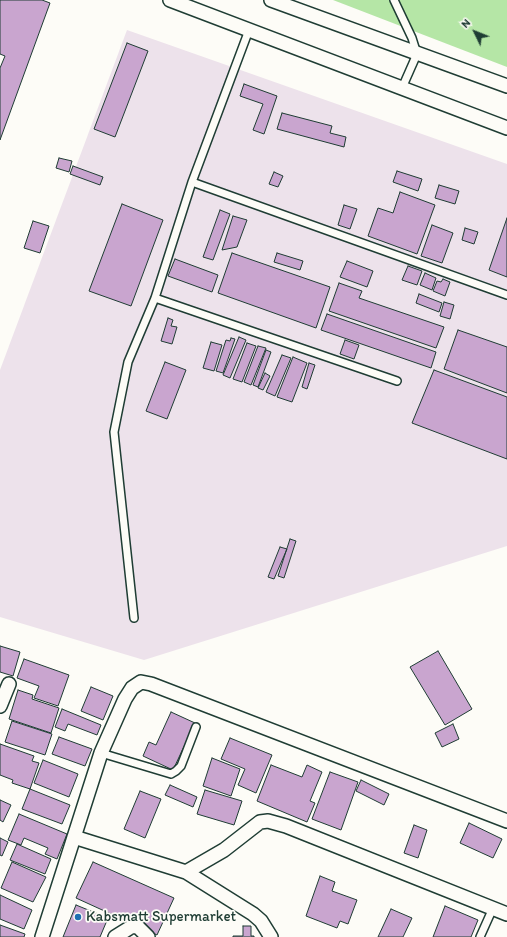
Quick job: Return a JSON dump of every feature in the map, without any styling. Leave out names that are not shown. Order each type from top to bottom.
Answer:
[{"type":"street","points":[[170,0],[507,128]]},
{"type":"street","points":[[271,0],[507,86]]},
{"type":"street","points":[[42,937],[101,753],[125,698],[132,688],[141,682],[151,684],[507,821]]},
{"type":"street","points":[[0,706],[9,684]]},
{"type":"street","points":[[186,872],[224,850],[260,822],[268,821],[286,826],[507,914]]},
{"type":"street","points":[[74,837],[186,872],[253,914],[261,921],[272,937]]},
{"type":"street","points":[[115,937],[131,927],[137,926],[148,937]]},
{"type":"lane","points":[[394,0],[412,38],[417,54],[402,88]]},
{"type":"lane","points":[[134,618],[114,432],[128,362],[155,298],[192,182],[249,30]]},
{"type":"lane","points":[[192,182],[507,295]]},
{"type":"lane","points":[[155,298],[397,381]]},
{"type":"lane","points":[[101,753],[171,774],[181,766],[196,727]]},
{"type":"lane","points":[[480,937],[493,908]]},
{"type":"shaded area","points":[[127,30],[507,164],[507,546],[144,660],[0,617],[0,370]]},
{"type":"green space","points":[[333,0],[507,0],[507,67]]},
{"type":"building","points":[[0,0],[42,0],[50,3],[0,140],[0,68],[5,56],[0,54]]},
{"type":"building","points":[[127,43],[148,51],[115,137],[94,129]]},
{"type":"building","points":[[244,84],[277,96],[264,134],[253,130],[263,104],[240,96]]},
{"type":"building","points":[[282,113],[332,126],[330,133],[346,137],[344,147],[277,129]]},
{"type":"building","points":[[59,158],[72,161],[69,172],[56,168]]},
{"type":"building","points":[[73,166],[103,177],[100,185],[70,174]]},
{"type":"building","points":[[397,171],[422,179],[418,191],[393,182]]},
{"type":"building","points":[[274,172],[283,176],[278,187],[269,184]]},
{"type":"building","points":[[439,185],[459,191],[455,204],[435,198]]},
{"type":"building","points":[[400,192],[435,205],[417,254],[368,236],[378,208],[393,213]]},
{"type":"building","points":[[122,204],[163,220],[131,306],[89,291]]},
{"type":"building","points":[[344,205],[357,209],[350,229],[338,225]]},
{"type":"building","points":[[220,210],[230,214],[213,260],[203,257]]},
{"type":"building","points":[[233,216],[247,220],[237,247],[222,250]]},
{"type":"building","points":[[507,218],[507,277],[489,270]]},
{"type":"building","points":[[33,221],[49,226],[40,253],[24,248]]},
{"type":"building","points":[[432,225],[453,233],[442,263],[421,256]]},
{"type":"building","points":[[465,228],[478,232],[474,244],[462,240]]},
{"type":"building","points":[[232,253],[330,287],[316,328],[218,293]]},
{"type":"building","points":[[277,253],[303,261],[300,270],[274,262]]},
{"type":"building","points":[[175,259],[218,275],[212,292],[168,276]]},
{"type":"building","points":[[347,261],[373,271],[367,287],[340,277]]},
{"type":"building","points":[[408,266],[422,271],[417,285],[402,280]]},
{"type":"building","points":[[425,273],[436,278],[432,290],[420,285]]},
{"type":"building","points":[[443,279],[450,282],[445,296],[433,291],[437,281],[441,282]]},
{"type":"building","points":[[339,283],[362,291],[359,298],[444,327],[436,348],[329,311]]},
{"type":"building","points":[[419,294],[442,303],[439,312],[416,303]]},
{"type":"building","points":[[444,302],[454,305],[450,319],[440,316]]},
{"type":"building","points":[[327,314],[436,352],[431,368],[321,330]]},
{"type":"building","points":[[168,318],[173,320],[171,326],[177,327],[172,344],[161,341]]},
{"type":"building","points":[[458,330],[507,347],[507,393],[444,369]]},
{"type":"building","points":[[239,337],[246,340],[230,378],[223,375]]},
{"type":"building","points":[[231,338],[235,339],[223,373],[216,371],[226,340],[230,341]]},
{"type":"building","points":[[345,340],[359,345],[354,359],[340,354]]},
{"type":"building","points":[[211,342],[222,345],[214,371],[203,368]]},
{"type":"building","points":[[247,343],[256,346],[242,382],[233,379]]},
{"type":"building","points":[[258,346],[266,348],[251,385],[244,382]]},
{"type":"building","points":[[266,350],[271,352],[258,387],[253,385]]},
{"type":"building","points":[[282,355],[291,358],[275,396],[266,392]]},
{"type":"building","points":[[293,357],[307,363],[292,402],[277,397]]},
{"type":"building","points":[[165,362],[186,370],[167,419],[146,411]]},
{"type":"building","points":[[309,363],[315,365],[307,389],[302,387]]},
{"type":"building","points":[[434,370],[507,397],[507,459],[412,423]]},
{"type":"building","points":[[265,373],[270,376],[263,390],[258,388]]},
{"type":"building","points":[[290,539],[296,541],[284,578],[278,576]]},
{"type":"building","points":[[280,547],[287,549],[274,579],[268,577]]},
{"type":"building","points":[[0,646],[20,652],[13,676],[0,672]]},
{"type":"building","points":[[438,651],[472,709],[445,725],[410,667]]},
{"type":"building","points":[[24,659],[69,675],[58,706],[34,698],[39,686],[17,678]]},
{"type":"building","points":[[91,687],[113,696],[103,720],[81,711]]},
{"type":"building","points":[[18,690],[33,695],[32,699],[59,708],[51,733],[9,719]]},
{"type":"building","points":[[62,709],[101,725],[97,735],[68,724],[65,731],[55,727]]},
{"type":"building","points":[[171,712],[195,723],[173,770],[143,756],[149,742],[156,745]]},
{"type":"building","points":[[12,721],[52,734],[45,755],[5,742]]},
{"type":"building","points":[[453,724],[459,739],[442,747],[435,733]]},
{"type":"building","points":[[59,737],[92,749],[85,766],[52,754]]},
{"type":"building","points":[[230,738],[272,755],[256,793],[238,785],[245,769],[221,759]]},
{"type":"building","points":[[0,744],[34,756],[32,761],[39,763],[30,789],[12,783],[13,780],[0,775]]},
{"type":"building","points":[[212,758],[240,769],[231,796],[203,786]]},
{"type":"building","points":[[43,760],[78,774],[69,797],[34,783]]},
{"type":"building","points":[[271,765],[302,777],[307,765],[322,772],[310,801],[315,803],[307,822],[257,801]]},
{"type":"building","points":[[330,772],[358,782],[341,830],[312,819]]},
{"type":"building","points":[[361,780],[389,794],[384,805],[356,791]]},
{"type":"building","points":[[170,785],[197,797],[193,807],[165,795]]},
{"type":"building","points":[[30,789],[70,805],[62,824],[22,809]]},
{"type":"building","points":[[205,790],[242,801],[234,825],[197,814]]},
{"type":"building","points":[[140,791],[161,799],[145,838],[124,829]]},
{"type":"building","points":[[0,800],[11,805],[3,822],[0,820]]},
{"type":"building","points":[[19,814],[67,834],[57,859],[45,854],[48,848],[24,838],[21,845],[8,840]]},
{"type":"building","points":[[469,823],[502,839],[493,858],[460,843]]},
{"type":"building","points":[[414,825],[427,830],[418,858],[404,853]]},
{"type":"building","points":[[0,838],[8,842],[2,856],[0,855]]},
{"type":"building","points":[[17,844],[51,859],[45,874],[10,860]]},
{"type":"building","points":[[12,862],[46,877],[33,902],[1,888]]},
{"type":"building","points":[[93,862],[174,898],[157,935],[76,898]]},
{"type":"building","points":[[320,876],[335,882],[332,891],[357,900],[348,924],[340,921],[337,928],[306,916]]},
{"type":"building","points":[[0,895],[32,910],[24,929],[0,919]]},
{"type":"building","points":[[76,905],[108,918],[100,937],[63,937]]},
{"type":"building","points":[[445,906],[478,920],[471,937],[433,937]]},
{"type":"building","points":[[391,909],[412,918],[403,937],[378,937]]},
{"type":"building","points":[[0,925],[25,934],[24,937],[0,937]]},
{"type":"building","points":[[243,926],[251,926],[251,936],[254,937],[233,937],[243,936]]},
{"type":"place","name":"Kabsmatt Supermarket","points":[[78,917]]}]
